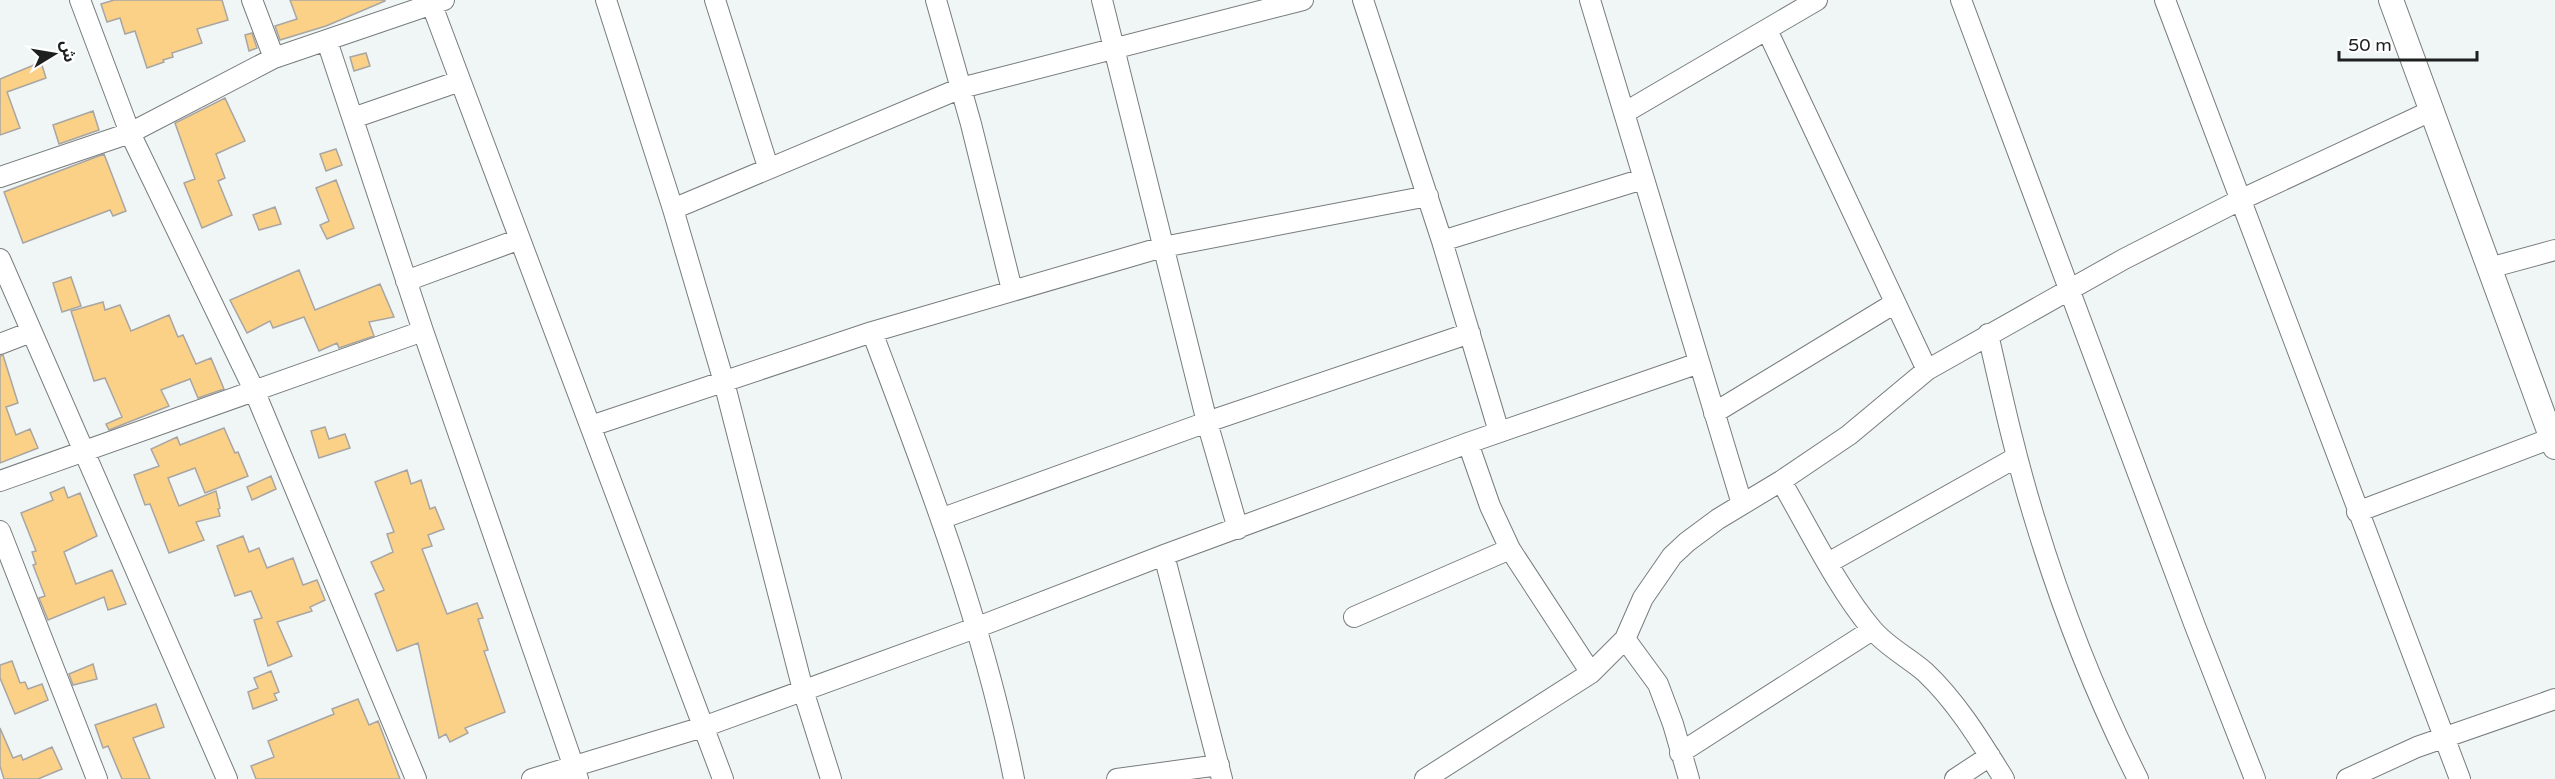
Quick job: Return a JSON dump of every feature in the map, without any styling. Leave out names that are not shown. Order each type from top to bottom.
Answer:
[{"type":"street","points":[[80,0],[130,133],[254,390],[416,779]]},
{"type":"street","points":[[252,0],[274,58]]},
{"type":"street","points":[[606,0],[673,209],[724,382],[803,690],[831,779]]},
{"type":"street","points":[[716,0],[768,167]]},
{"type":"street","points":[[936,0],[961,88],[1012,290]]},
{"type":"street","points":[[1102,0],[1207,422],[1238,529]]},
{"type":"street","points":[[673,209],[768,167],[961,88],[1303,0]]},
{"type":"street","points":[[1363,0],[1428,196],[1499,432]]},
{"type":"street","points":[[1590,0],[1742,504]]},
{"type":"street","points":[[1624,113],[1817,0]]},
{"type":"street","points":[[1961,0],[2195,626],[2255,779]]},
{"type":"street","points":[[2165,0],[2460,779]]},
{"type":"street","points":[[2357,512],[2553,443],[2391,0]]},
{"type":"street","points":[[0,177],[130,133],[274,58],[435,2],[460,81],[723,779]]},
{"type":"street","points":[[1767,30],[1927,370]]},
{"type":"street","points":[[327,41],[423,332],[575,772]]},
{"type":"street","points":[[353,118],[460,81]]},
{"type":"street","points":[[1425,779],[1591,673],[1625,639],[1643,598],[1672,556],[1703,529],[1781,481],[1864,423],[1927,370],[2070,288],[2240,200],[2433,110]]},
{"type":"street","points":[[1442,241],[1643,179]]},
{"type":"street","points":[[591,426],[873,332],[1163,247],[1428,196]]},
{"type":"street","points":[[406,281],[520,239]]},
{"type":"street","points":[[2489,268],[2555,250]]},
{"type":"street","points":[[0,259],[226,779]]},
{"type":"street","points":[[1714,413],[1895,303]]},
{"type":"street","points":[[0,344],[31,332]]},
{"type":"street","points":[[0,481],[423,332]]},
{"type":"street","points":[[873,332],[943,518],[978,627],[1001,714],[1014,779]]},
{"type":"street","points":[[943,518],[1207,422],[1470,333]]},
{"type":"street","points":[[1988,334],[2017,457],[2038,530],[2098,693],[2138,779]]},
{"type":"street","points":[[532,779],[575,772],[704,727],[1468,443],[1699,363]]},
{"type":"street","points":[[1468,443],[1490,506],[1510,549],[1591,673]]},
{"type":"street","points":[[1828,563],[2017,457]]},
{"type":"street","points":[[1781,481],[1828,563],[1872,630],[1939,687],[1990,756],[2004,779]]},
{"type":"street","points":[[0,531],[97,779]]},
{"type":"street","points":[[1354,617],[1510,549]]},
{"type":"street","points":[[1117,779],[1221,772],[1164,555]]},
{"type":"street","points":[[1680,753],[1872,630]]},
{"type":"street","points":[[1625,639],[1658,684],[1673,724],[1689,779]]},
{"type":"street","points":[[2347,779],[2444,737],[2555,699]]},
{"type":"street","points":[[1955,779],[1990,756]]},
{"type":"building","points":[[114,0],[222,0],[228,20],[197,29],[202,43],[172,53],[173,57],[147,68],[135,31],[125,34],[120,18],[107,22],[101,4]]},
{"type":"building","points":[[290,0],[385,1],[326,26],[280,40],[275,26],[297,19]]},
{"type":"building","points":[[252,33],[257,48],[249,51],[245,35]]},
{"type":"building","points":[[366,53],[370,66],[354,71],[350,57]]},
{"type":"building","points":[[41,62],[46,78],[7,92],[20,128],[0,135],[0,79]]},
{"type":"building","points":[[225,98],[245,141],[216,154],[225,178],[218,181],[232,215],[202,228],[184,183],[195,179],[175,123]]},
{"type":"building","points":[[93,111],[99,130],[59,144],[53,125]]},
{"type":"building","points":[[336,149],[342,165],[326,171],[320,154]]},
{"type":"building","points":[[104,154],[126,211],[113,216],[110,210],[23,243],[4,192]]},
{"type":"building","points":[[336,180],[354,228],[327,239],[320,225],[329,221],[316,188]]},
{"type":"building","points":[[275,207],[281,224],[259,230],[253,215]]},
{"type":"building","points":[[299,270],[315,310],[380,284],[394,317],[369,322],[374,336],[339,348],[337,343],[319,351],[304,317],[273,328],[270,321],[247,333],[230,300]]},
{"type":"building","points":[[71,277],[81,306],[62,312],[53,283]]},
{"type":"building","points":[[103,302],[105,310],[120,305],[131,331],[169,315],[178,337],[183,335],[196,364],[211,358],[224,389],[198,398],[190,379],[161,390],[169,406],[109,430],[106,424],[122,417],[105,378],[94,381],[71,311]]},
{"type":"building","points":[[3,355],[18,403],[6,407],[16,435],[30,429],[38,448],[0,463],[0,356]]},
{"type":"building","points":[[325,427],[329,439],[345,434],[350,448],[319,458],[311,431]]},
{"type":"building","points":[[224,428],[248,476],[205,493],[195,468],[168,478],[179,506],[216,491],[220,508],[218,509],[220,516],[196,522],[204,540],[169,553],[150,504],[145,505],[134,475],[159,466],[151,449],[177,437],[180,445]]},
{"type":"building","points":[[407,470],[411,484],[421,480],[430,509],[435,507],[444,529],[428,535],[432,546],[422,549],[447,614],[477,603],[483,618],[478,619],[488,650],[484,651],[505,712],[465,728],[468,733],[450,742],[446,734],[439,738],[418,643],[397,651],[375,594],[384,590],[371,562],[393,552],[387,534],[394,532],[375,482]]},
{"type":"building","points":[[271,476],[276,489],[252,500],[247,487]]},
{"type":"building","points":[[64,487],[68,498],[80,493],[97,536],[64,552],[76,584],[112,570],[126,604],[108,610],[104,597],[48,620],[39,598],[45,596],[33,565],[36,564],[32,552],[36,551],[21,513],[53,500],[50,493]]},
{"type":"building","points":[[243,536],[249,552],[259,548],[267,568],[293,558],[303,585],[317,580],[325,600],[310,607],[312,611],[277,622],[292,656],[268,666],[254,620],[262,618],[251,591],[235,596],[217,546]]},
{"type":"building","points":[[12,661],[20,683],[25,682],[28,689],[42,684],[48,700],[15,714],[0,678],[0,665]]},
{"type":"building","points":[[93,664],[97,679],[73,685],[69,674]]},
{"type":"building","points":[[271,671],[279,692],[274,694],[277,700],[253,709],[248,692],[258,688],[254,678]]},
{"type":"building","points":[[358,699],[369,725],[378,721],[400,779],[256,779],[251,766],[274,757],[268,741],[334,714],[332,709]]},
{"type":"building","points":[[156,704],[164,727],[133,738],[150,779],[122,779],[108,746],[103,748],[95,725]]},
{"type":"building","points":[[0,728],[13,758],[21,755],[23,760],[52,747],[62,769],[38,779],[4,779],[0,766]]}]
